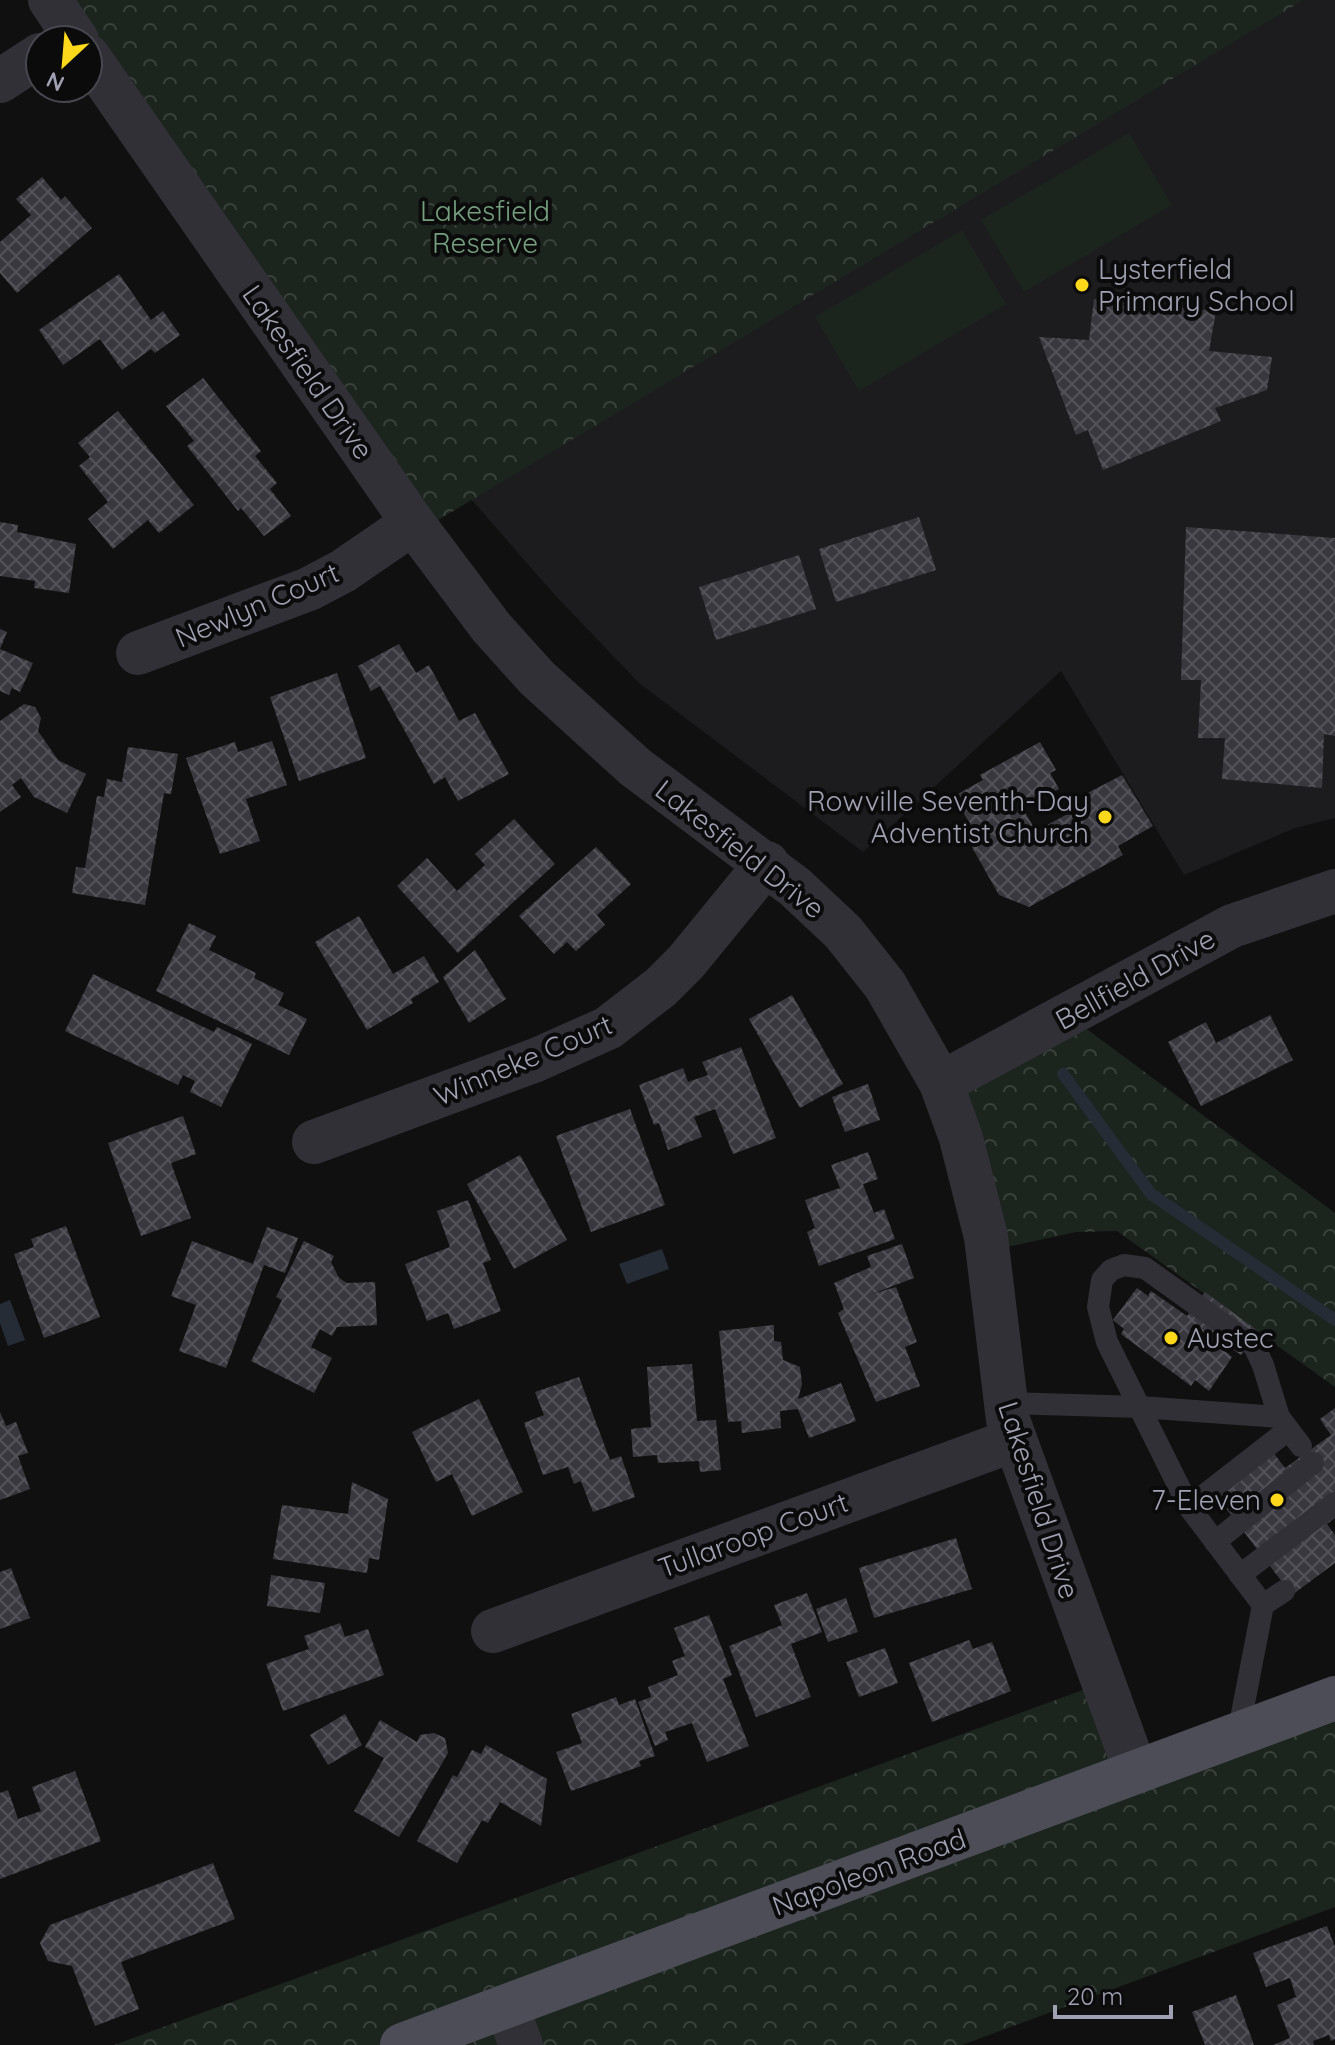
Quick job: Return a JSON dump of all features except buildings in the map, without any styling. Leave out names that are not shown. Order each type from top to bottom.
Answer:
[{"type":"main road","name":"Napoleon Road","points":[[402,2045],[514,2026],[1136,1772],[1335,1698]]},
{"type":"street","points":[[0,81],[24,65]]},
{"type":"street","name":"Lakesfield Drive","points":[[104,91],[483,617],[537,678],[635,767],[767,863],[833,922],[885,985],[941,1083],[979,1199],[1009,1422],[1136,1772]]},
{"type":"street","name":"Newlyn Court","points":[[138,653],[309,589],[343,571],[413,523]]},
{"type":"street","name":"Winneke Court","points":[[314,1142],[536,1060],[608,1028],[661,987],[686,962],[767,863]]},
{"type":"street","name":"Bellfield Drive","points":[[941,1083],[1232,926],[1335,891]]},
{"type":"street","name":"Tullaroop Court","points":[[493,1631],[1009,1422]]},
{"type":"lane","points":[[1263,1605],[1189,1507],[1107,1342],[1097,1296],[1102,1280],[1111,1270],[1130,1264],[1162,1278],[1254,1346],[1295,1439]]},
{"type":"lane","points":[[1009,1422],[1140,1407],[1295,1439]]},
{"type":"lane","points":[[1189,1507],[1295,1439]]},
{"type":"lane","points":[[1215,1542],[1295,1439]]},
{"type":"lane","points":[[1240,1575],[1335,1503]]},
{"type":"lane","points":[[1238,1734],[1263,1605],[1284,1591]]},
{"type":"shaded area","name":"Lysterfield Primary School","points":[[1304,0],[1335,0],[1335,818],[1295,828],[1184,875],[1061,671],[863,852],[639,683],[553,593],[471,499]]},
{"type":"shaded area","points":[[662,1249],[669,1269],[627,1284],[619,1264]]},
{"type":"shaded area","points":[[10,1300],[25,1340],[8,1346],[0,1323],[0,1304]]},
{"type":"green space","name":"Lakesfield Reserve","points":[[50,0],[1304,0],[420,531],[104,77],[104,24],[67,24]]},
{"type":"green space","points":[[1129,133],[1172,205],[1024,292],[981,220]]},
{"type":"green space","points":[[962,230],[1006,304],[859,391],[815,317]]},
{"type":"green space","points":[[1069,1016],[1335,1213],[1335,1387],[1117,1231],[1076,1232],[988,1251],[941,1083]]},
{"type":"green space","points":[[1102,1683],[1137,1772],[1335,1698],[1335,1907],[962,2045],[114,2045]]},
{"type":"waterway","points":[[1063,1074],[1151,1194],[1335,1320]]},
{"type":"place","name":"Lysterfield Primary School","points":[[1082,285]]},
{"type":"place","name":"Rowville Seventh-Day Adventist Church","points":[[1105,817]]},
{"type":"place","name":"Austec","points":[[1171,1338]]},
{"type":"place","name":"7-Eleven","points":[[1277,1500]]}]
